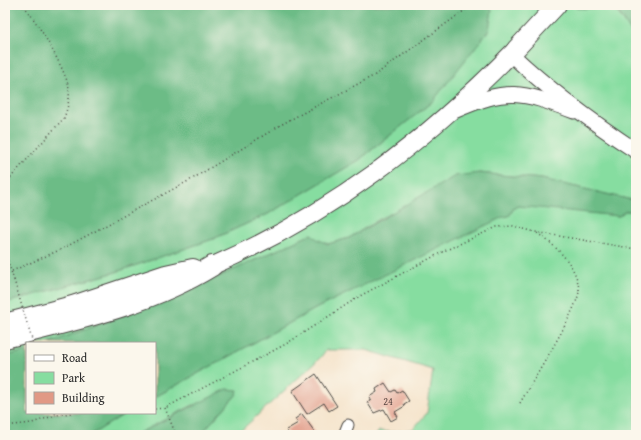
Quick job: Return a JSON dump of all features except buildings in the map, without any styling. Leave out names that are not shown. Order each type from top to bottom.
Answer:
[{"type":"highway","points":[[514,51],[558,5]]},
{"type":"highway","points":[[5,324],[73,306],[166,275],[212,266]]},
{"type":"highway","points":[[5,338],[78,320],[159,293],[212,266]]},
{"type":"main road","points":[[212,266],[280,234],[348,193],[387,165],[447,114],[514,51],[585,116],[636,151]]},
{"type":"main road","points":[[447,114],[484,98],[517,94],[539,98],[585,116]]},
{"type":"path","points":[[5,184],[64,118],[68,105],[68,85],[57,58],[23,5]]},
{"type":"path","points":[[12,271],[62,249],[192,180],[284,123],[375,75],[472,5]]},
{"type":"path","points":[[156,409],[166,408],[286,344],[360,296],[444,251],[497,227],[513,226],[535,232],[636,249]]},
{"type":"path","points":[[520,403],[570,314],[576,302],[579,291],[577,280],[567,260],[550,242],[535,232]]},
{"type":"path","points":[[5,253],[12,271],[33,342]]},
{"type":"path","points":[[166,408],[176,435]]},
{"type":"path","points":[[5,426],[32,423],[56,414]]},
{"type":"green space","points":[[5,5],[485,5],[492,10],[489,30],[433,101],[359,160],[268,214],[213,239],[116,272],[5,303]]},
{"type":"green space","points":[[485,5],[578,5],[577,7],[585,9],[599,7],[611,8],[619,15],[633,35],[636,35],[636,201],[542,179],[479,173],[383,217],[349,238],[328,244],[317,239],[312,234],[196,287],[51,342],[26,342],[26,351],[5,356],[5,303],[116,272],[213,239],[268,214],[359,160],[433,101],[492,10]]},
{"type":"green space","points":[[578,5],[602,5],[576,8]]},
{"type":"green space","points":[[607,5],[636,5],[636,35],[633,35],[619,13]]},
{"type":"green space","points":[[479,173],[542,179],[636,201],[636,211],[625,211],[619,216],[518,206],[514,208],[509,216],[503,217],[317,308],[156,396],[156,342],[51,342],[196,287],[312,234],[317,239],[328,244],[349,238],[455,176]]},
{"type":"green space","points":[[518,205],[619,216],[625,211],[636,211],[636,435],[376,435],[379,431],[393,432],[413,429],[427,413],[433,370],[366,350],[326,350],[320,358],[236,435],[200,435],[237,394],[193,405],[135,435],[91,435],[124,414],[156,414],[156,396],[317,308],[503,216],[509,216]]},
{"type":"green space","points":[[26,351],[26,414],[124,414],[91,435],[5,435],[5,356]]},
{"type":"green space","points":[[227,389],[238,390],[237,394],[200,435],[135,435]]}]
